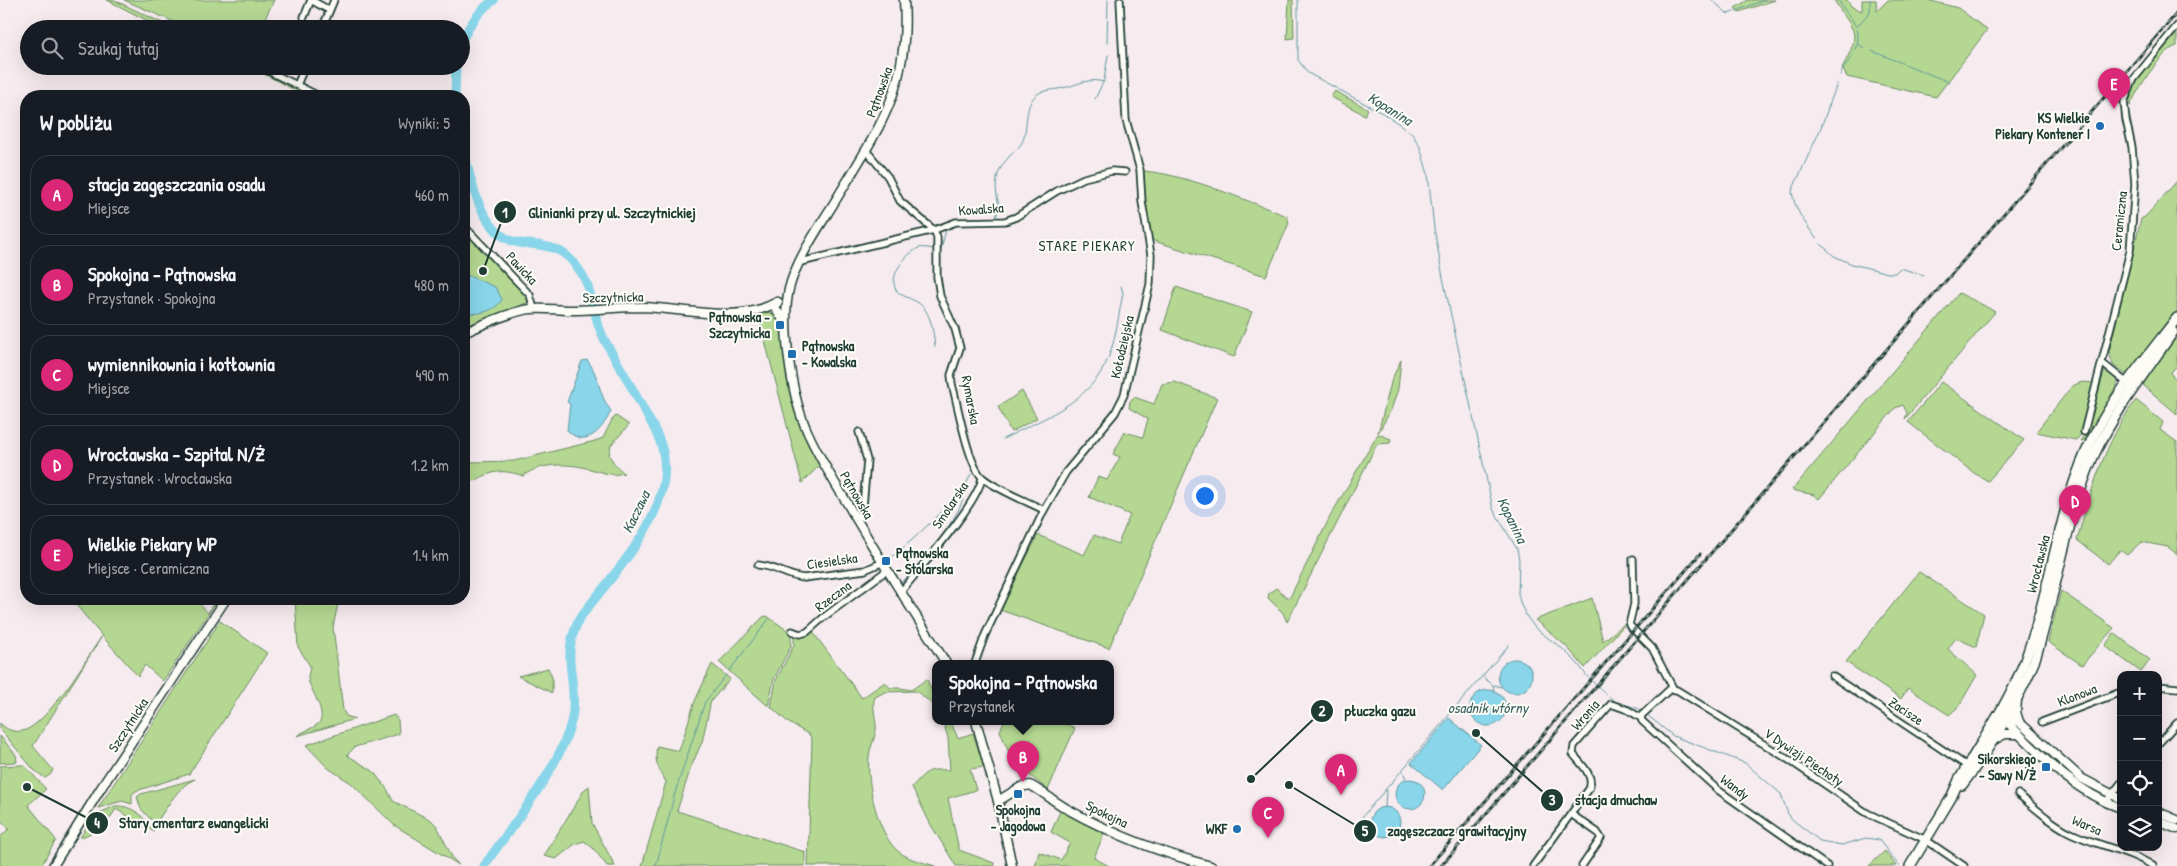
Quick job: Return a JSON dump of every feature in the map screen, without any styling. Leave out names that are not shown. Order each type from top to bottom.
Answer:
[{"type":"main road","name":"Wrocławska","points":[[1910,866],[2006,700],[2029,650],[2069,497],[2076,476],[2100,424],[2127,383],[2177,318]]},
{"type":"main road","name":"Wrocławska","points":[[1951,798],[1964,783],[1989,744],[2029,674],[2040,643],[2078,499],[2094,456],[2123,403],[2177,326]]},
{"type":"street","points":[[304,16],[311,0],[330,10]]},
{"type":"street","points":[[326,20],[334,0]]},
{"type":"street","name":"Pątnowska","points":[[904,0],[905,47],[899,79],[890,105],[801,262],[789,290],[786,324],[794,390],[805,425],[817,451],[886,572],[944,660]]},
{"type":"street","name":"Kołodziejska","points":[[977,660],[985,635],[1044,510],[1066,472],[1115,413],[1124,395],[1150,284],[1151,255],[1142,202],[1140,170],[1125,112],[1120,0]]},
{"type":"street","name":"Ceramiczna","points":[[2084,432],[2130,251],[2134,217],[2135,166],[2124,102],[2134,79],[2177,26]]},
{"type":"street","points":[[276,75],[307,90]]},
{"type":"street","points":[[297,85],[301,75]]},
{"type":"street","points":[[866,150],[888,177],[900,201],[934,230]]},
{"type":"street","name":"Kowalska","points":[[801,262],[934,230],[956,222],[1005,221],[1016,217],[1057,191],[1084,178],[1112,172],[1126,172]]},
{"type":"street","name":"Rymarska","points":[[934,230],[938,243],[937,277],[940,296],[955,329],[960,348],[951,375],[952,384],[971,459],[982,478]]},
{"type":"street","name":"Pawicka","points":[[470,232],[530,295],[534,309]]},
{"type":"street","name":"Pątnowska","points":[[778,302],[789,290]]},
{"type":"street","points":[[778,302],[785,302],[787,308],[781,313],[777,312],[775,306],[778,302]]},
{"type":"street","name":"Szczytnicka","points":[[470,331],[510,314],[534,309],[580,310],[644,307],[698,314],[723,314],[767,308],[778,302]]},
{"type":"street","name":"Szczytnicka","points":[[767,308],[777,312]]},
{"type":"street","name":"Pątnowska","points":[[777,312],[786,324]]},
{"type":"street","points":[[2102,363],[2127,383]]},
{"type":"street","points":[[858,521],[863,508],[867,460],[859,432]]},
{"type":"street","points":[[982,478],[1044,510]]},
{"type":"street","name":"Smolarska","points":[[900,593],[959,518],[978,488],[982,478]]},
{"type":"street","points":[[1633,559],[1634,604],[1629,625],[1652,648],[1673,688],[1641,717]]},
{"type":"street","name":"Ciesielska","points":[[758,566],[770,566],[797,578],[804,578],[865,570],[881,563]]},
{"type":"street","name":"Rzeczna","points":[[792,631],[800,634],[807,632],[824,617],[886,572]]},
{"type":"street","name":"Szczytnicka","points":[[53,866],[101,788],[222,605]]},
{"type":"street","name":"Zacisze","points":[[1832,676],[1967,766]]},
{"type":"street","points":[[2162,686],[2177,688]]},
{"type":"street","name":"V Dywizji Piechoty","points":[[1673,688],[1786,758],[1867,813],[1926,840],[1964,866]]},
{"type":"street","name":"Klonowa","points":[[2042,722],[2117,694]]},
{"type":"street","points":[[2018,696],[2016,707],[2019,722]]},
{"type":"street","points":[[2006,700],[2005,718],[2019,734],[2072,782],[2117,807]]},
{"type":"street","name":"Wandy","points":[[1611,704],[1641,717],[1718,790],[1827,866]]},
{"type":"street","name":"Wronia","points":[[1533,866],[1589,789],[1592,780],[1572,750],[1611,704]]},
{"type":"street","points":[[1993,723],[2005,718],[2019,722],[2081,778],[2117,797]]},
{"type":"street","points":[[2162,740],[2177,723]]},
{"type":"street","points":[[977,725],[998,801],[1012,866]]},
{"type":"street","points":[[1989,744],[2006,734],[2019,734]]},
{"type":"street","name":"Spokojna","points":[[998,801],[1021,787],[1030,785],[1068,809],[1133,841],[1168,855],[1211,866]]},
{"type":"street","points":[[2106,802],[2110,794],[2117,787]]},
{"type":"street","name":"Warsa","points":[[2018,794],[2061,828],[2088,840],[2134,856],[2153,866]]},
{"type":"street","points":[[1571,814],[1597,832],[1600,838],[1582,866]]},
{"type":"street","points":[[2162,814],[2177,820]]},
{"type":"street","points":[[2162,823],[2177,829]]},
{"type":"green space","points":[[107,0],[114,0],[156,20],[146,20]]},
{"type":"green space","points":[[124,0],[274,0],[264,20],[170,20]]},
{"type":"green space","points":[[1289,0],[1293,0],[1294,38],[1287,39]]},
{"type":"green space","points":[[1748,0],[1775,0],[1739,12],[1735,8]]},
{"type":"green space","points":[[1834,0],[1847,0],[1852,7],[1862,11],[1862,0],[1876,0],[1877,11],[1888,0],[1927,0],[1958,8],[1987,30],[1936,97],[1847,77],[1842,68],[1852,46],[1853,32]]},
{"type":"green space","points":[[2177,34],[2177,46],[2171,49],[2157,63],[2130,106],[2133,88],[2139,78]]},
{"type":"green space","points":[[266,75],[272,75],[302,90],[295,90]]},
{"type":"green space","points":[[1335,91],[1368,109],[1365,115],[1331,97]]},
{"type":"green space","points":[[1142,172],[1179,177],[1287,216],[1289,223],[1266,276],[1151,240],[1144,203]]},
{"type":"green space","points":[[2177,181],[2177,311],[2128,373],[2125,374],[2113,365],[2109,352],[2141,219],[2146,216]]},
{"type":"green space","points":[[470,238],[513,280],[529,300],[527,303],[470,325]]},
{"type":"green space","points":[[1176,287],[1252,312],[1234,357],[1162,330]]},
{"type":"green space","points":[[1959,293],[1995,312],[1905,419],[1907,413],[1903,405],[1895,408],[1819,499],[1814,495],[1792,490]]},
{"type":"green space","points":[[771,313],[778,320],[791,387],[821,464],[802,483],[758,314]]},
{"type":"green space","points":[[2177,332],[2177,366],[2170,373],[2177,380],[2177,414],[2143,385]]},
{"type":"green space","points":[[1401,360],[1398,389],[1391,410],[1378,433],[1392,379]]},
{"type":"green space","points":[[2104,372],[2110,373],[2117,381],[2117,385],[2085,440],[2081,441],[2086,434]]},
{"type":"green space","points":[[1175,382],[1217,398],[1109,648],[1000,610],[1038,535],[1084,555],[1094,535],[1118,544],[1130,515],[1089,497],[1098,477],[1107,480],[1120,457],[1113,454],[1125,432],[1143,437],[1148,419],[1129,408],[1130,401],[1134,397],[1154,404],[1162,384]]},
{"type":"green space","points":[[1941,382],[2024,440],[1988,481],[1974,473],[1908,422]]},
{"type":"green space","points":[[2082,382],[2094,383],[2080,436],[2076,440],[2036,432],[2072,386]]},
{"type":"green space","points":[[1022,391],[1037,418],[1011,432],[998,407]]},
{"type":"green space","points":[[2136,400],[2163,422],[2160,430],[2177,442],[2177,554],[2168,547],[2141,542],[2127,555],[2120,550],[2108,564],[2077,540],[2107,449]]},
{"type":"green space","points":[[616,416],[629,425],[611,445],[609,455],[615,465],[624,473],[610,474],[578,466],[553,465],[545,466],[523,476],[506,472],[492,473],[470,483],[470,462],[514,461],[595,441],[603,438]]},
{"type":"green space","points":[[1378,434],[1391,439],[1390,443],[1377,444],[1287,622],[1283,613],[1268,598],[1269,593],[1276,588],[1289,599],[1331,515]]},
{"type":"green space","points":[[1919,572],[1984,614],[1976,647],[1956,638],[1948,649],[1977,675],[1959,706],[1949,715],[1908,688],[1901,699],[1846,662]]},
{"type":"green space","points":[[2061,591],[2114,628],[2082,665],[2048,642]]},
{"type":"green space","points":[[1592,598],[1603,641],[1627,622],[1585,668],[1566,646],[1535,620]]},
{"type":"green space","points":[[76,605],[201,605],[208,613],[212,605],[214,605],[163,681],[145,665],[138,676]]},
{"type":"green space","points":[[295,605],[338,605],[333,627],[343,710],[346,716],[355,719],[297,736],[318,724],[321,720],[320,708],[309,683],[310,666],[298,647]]},
{"type":"green space","points":[[767,616],[791,633],[791,646],[774,679],[768,706],[719,662],[763,617]]},
{"type":"green space","points":[[220,621],[267,653],[189,774],[136,791],[132,794],[132,804],[122,801],[98,808]]},
{"type":"green space","points":[[812,631],[862,698],[885,682],[890,688],[911,690],[927,679],[932,692],[932,704],[916,691],[885,692],[875,697],[876,730],[870,753],[869,780],[879,821],[892,844],[899,852],[908,857],[935,866],[808,866],[812,741],[810,735],[789,723],[771,707],[776,680],[794,645],[794,633]]},
{"type":"green space","points":[[2114,633],[2150,660],[2142,671],[2140,671],[2105,646]]},
{"type":"green space","points":[[102,636],[33,746],[53,770],[45,778],[34,770],[0,729],[0,723],[9,730],[24,731],[38,722],[68,687]]},
{"type":"green space","points":[[712,664],[730,679],[711,701],[702,742],[691,767],[677,811],[805,852],[805,866],[642,866],[666,782],[657,765],[657,746],[679,751],[695,701]]},
{"type":"green space","points":[[548,668],[552,677],[552,693],[518,676]]},
{"type":"green space","points":[[394,715],[398,720],[399,734],[355,747],[347,755],[373,771],[387,789],[393,801],[431,820],[437,826],[453,859],[459,865],[394,825],[351,783],[328,768],[306,745]]},
{"type":"green space","points":[[944,725],[952,725],[958,738],[973,733],[984,767],[970,769],[976,790],[948,798],[959,850],[994,863],[995,866],[956,866],[931,825],[912,787],[921,777],[932,770],[950,770],[948,738]]},
{"type":"green space","points":[[1002,725],[1068,725],[1075,728],[1048,790],[1013,762],[1000,731]]},
{"type":"green space","points":[[0,736],[16,755],[17,762],[0,763]]},
{"type":"green space","points":[[24,765],[46,789],[28,805],[56,840],[41,866],[0,866],[0,837],[9,829],[0,819],[0,766]]},
{"type":"green space","points":[[195,779],[174,796],[158,820],[159,828],[141,809],[137,797],[141,794]]},
{"type":"green space","points":[[589,786],[592,823],[615,866],[607,866],[593,848],[584,841],[575,844],[556,859],[544,856],[584,790]]},
{"type":"green space","points":[[115,806],[121,806],[138,813],[147,821],[154,832],[116,809],[104,827],[80,838],[93,816]]},
{"type":"green space","points":[[1061,809],[1104,833],[1094,858],[1109,866],[1035,866],[1039,852],[1061,860],[1070,843],[1051,832]]},
{"type":"green space","points":[[1885,851],[1896,866],[1869,866]]},
{"type":"water","points":[[470,277],[495,287],[502,299],[491,310],[470,313]]},
{"type":"water","points":[[587,360],[611,411],[599,430],[587,438],[581,438],[574,436],[567,430],[570,404],[567,402],[582,361]]},
{"type":"water","name":"osadnik wtórny","points":[[1515,659],[1522,660],[1527,664],[1531,669],[1531,683],[1527,688],[1522,692],[1515,693],[1508,692],[1503,688],[1499,683],[1498,676],[1499,669],[1503,664],[1508,660]]},
{"type":"water","name":"osadnik wtórny","points":[[1488,690],[1501,695],[1506,708],[1501,721],[1488,726],[1475,721],[1470,708],[1475,695]]},
{"type":"water","points":[[1449,718],[1481,745],[1443,790],[1411,763]]},
{"type":"water","points":[[1410,779],[1421,783],[1425,794],[1421,805],[1410,809],[1399,805],[1395,794],[1399,783]]},
{"type":"water","points":[[1385,807],[1391,808],[1399,816],[1399,828],[1391,836],[1385,837],[1379,836],[1371,828],[1370,822],[1371,816],[1379,808]]},
{"type":"waterway","name":"Kaczawa","points":[[470,27],[483,9],[494,0]]},
{"type":"waterway","points":[[1107,43],[1108,0]]},
{"type":"waterway","name":"Kopanina","points":[[1298,0],[1298,60],[1308,73],[1386,115],[1413,135],[1420,147],[1428,174],[1434,228],[1443,278],[1493,509],[1517,549],[1519,560],[1518,594],[1521,605],[1536,629],[1564,650],[1608,696],[1616,702],[1637,708],[1643,712]]},
{"type":"waterway","points":[[1712,0],[1728,14],[1765,0]]},
{"type":"waterway","points":[[1838,0],[1858,33],[1854,52],[1840,75]]},
{"type":"waterway","points":[[1857,26],[1870,12],[1870,0]]},
{"type":"waterway","points":[[1858,44],[1864,48]]},
{"type":"waterway","points":[[1872,51],[1949,82]]},
{"type":"waterway","points":[[1095,99],[1104,80],[1108,55]]},
{"type":"waterway","name":"Kaczawa","points":[[455,90],[456,75]]},
{"type":"waterway","points":[[996,216],[1000,208],[996,182],[1003,164],[1020,146],[1024,138],[1028,109],[1035,96],[1044,91],[1085,82],[1104,82]]},
{"type":"waterway","points":[[1816,238],[1798,210],[1792,191],[1820,130],[1837,84]]},
{"type":"waterway","name":"Kaczawa","points":[[470,177],[479,204],[486,218],[496,230],[507,238],[520,243],[545,246],[562,252],[577,266],[588,286],[596,318],[605,341],[659,439],[665,471],[661,495],[652,517],[639,540],[579,619],[575,629],[570,655],[573,711],[558,756],[535,795],[484,866]]},
{"type":"waterway","points":[[941,249],[946,230],[953,227]]},
{"type":"waterway","points":[[1821,244],[1834,256],[1852,264],[1888,273],[1895,273],[1900,268],[1924,275]]},
{"type":"waterway","points":[[934,249],[919,248],[909,255],[896,272],[894,284],[896,290],[919,303],[924,308],[930,320],[935,347]]},
{"type":"waterway","points":[[1003,439],[1065,407],[1091,385],[1101,372],[1109,356],[1123,293],[1121,286]]},
{"type":"waterway","points":[[888,560],[962,493],[971,474]]},
{"type":"waterway","points":[[901,582],[906,579],[949,525],[962,503],[964,493]]},
{"type":"waterway","points":[[730,670],[769,619]]},
{"type":"waterway","points":[[1362,817],[1509,645]]},
{"type":"waterway","points":[[656,866],[675,793],[705,702],[726,675]]},
{"type":"waterway","points":[[1483,677],[1493,685],[1494,691]]},
{"type":"waterway","points":[[1494,685],[1501,687]]},
{"type":"waterway","name":"Kopanina","points":[[1646,714],[1673,736],[1745,763],[1781,794],[1789,817],[1820,841],[1842,845],[1866,838],[1879,840],[1899,866]]},
{"type":"waterway","points":[[1403,771],[1406,779]]},
{"type":"waterway","points":[[1385,807],[1386,790]]},
{"type":"railway","points":[[1441,866],[2177,13]]},
{"type":"railway","points":[[1429,866],[1700,554]]},
{"type":"place","name":"Wielkie Piekary WP","points":[[2114,109]]},
{"type":"place","name":"KS Wielkie Piekary Kontener I","points":[[2100,126]]},
{"type":"place","name":"Glinianki przy ul. Szczytnickiej","points":[[483,271]]},
{"type":"place","name":"Pątnowska - Szczytnicka","points":[[780,325]]},
{"type":"place","name":"Pątnowska - Kowalska","points":[[792,354]]},
{"type":"place","name":"Wrocławska - Szpital N/Ż","points":[[2075,526]]},
{"type":"place","name":"Pątnowska - Stolarska","points":[[886,561]]},
{"type":"place","name":"stacja dmuchaw","points":[[1476,733]]},
{"type":"place","name":"Sikorskiego - Sawy N/Ż","points":[[2046,767]]},
{"type":"place","name":"płuczka gazu","points":[[1251,779]]},
{"type":"place","name":"Spokojna - Pątnowska","points":[[1023,782]]},
{"type":"place","name":"zagęszczacz grawitacyjny","points":[[1289,785]]},
{"type":"place","name":"Stary cmentarz ewangelicki","points":[[27,787]]},
{"type":"place","name":"Spokojna - Jagodowa","points":[[1018,794]]},
{"type":"place","name":"stacja zagęszczania osadu","points":[[1341,795]]},
{"type":"place","name":"WKF","points":[[1237,829]]},
{"type":"place","name":"wymiennikownia i kotłownia","points":[[1268,838]]},
{"type":"district","name":"STARE PIEKARY","points":[[1087,246]]}]
